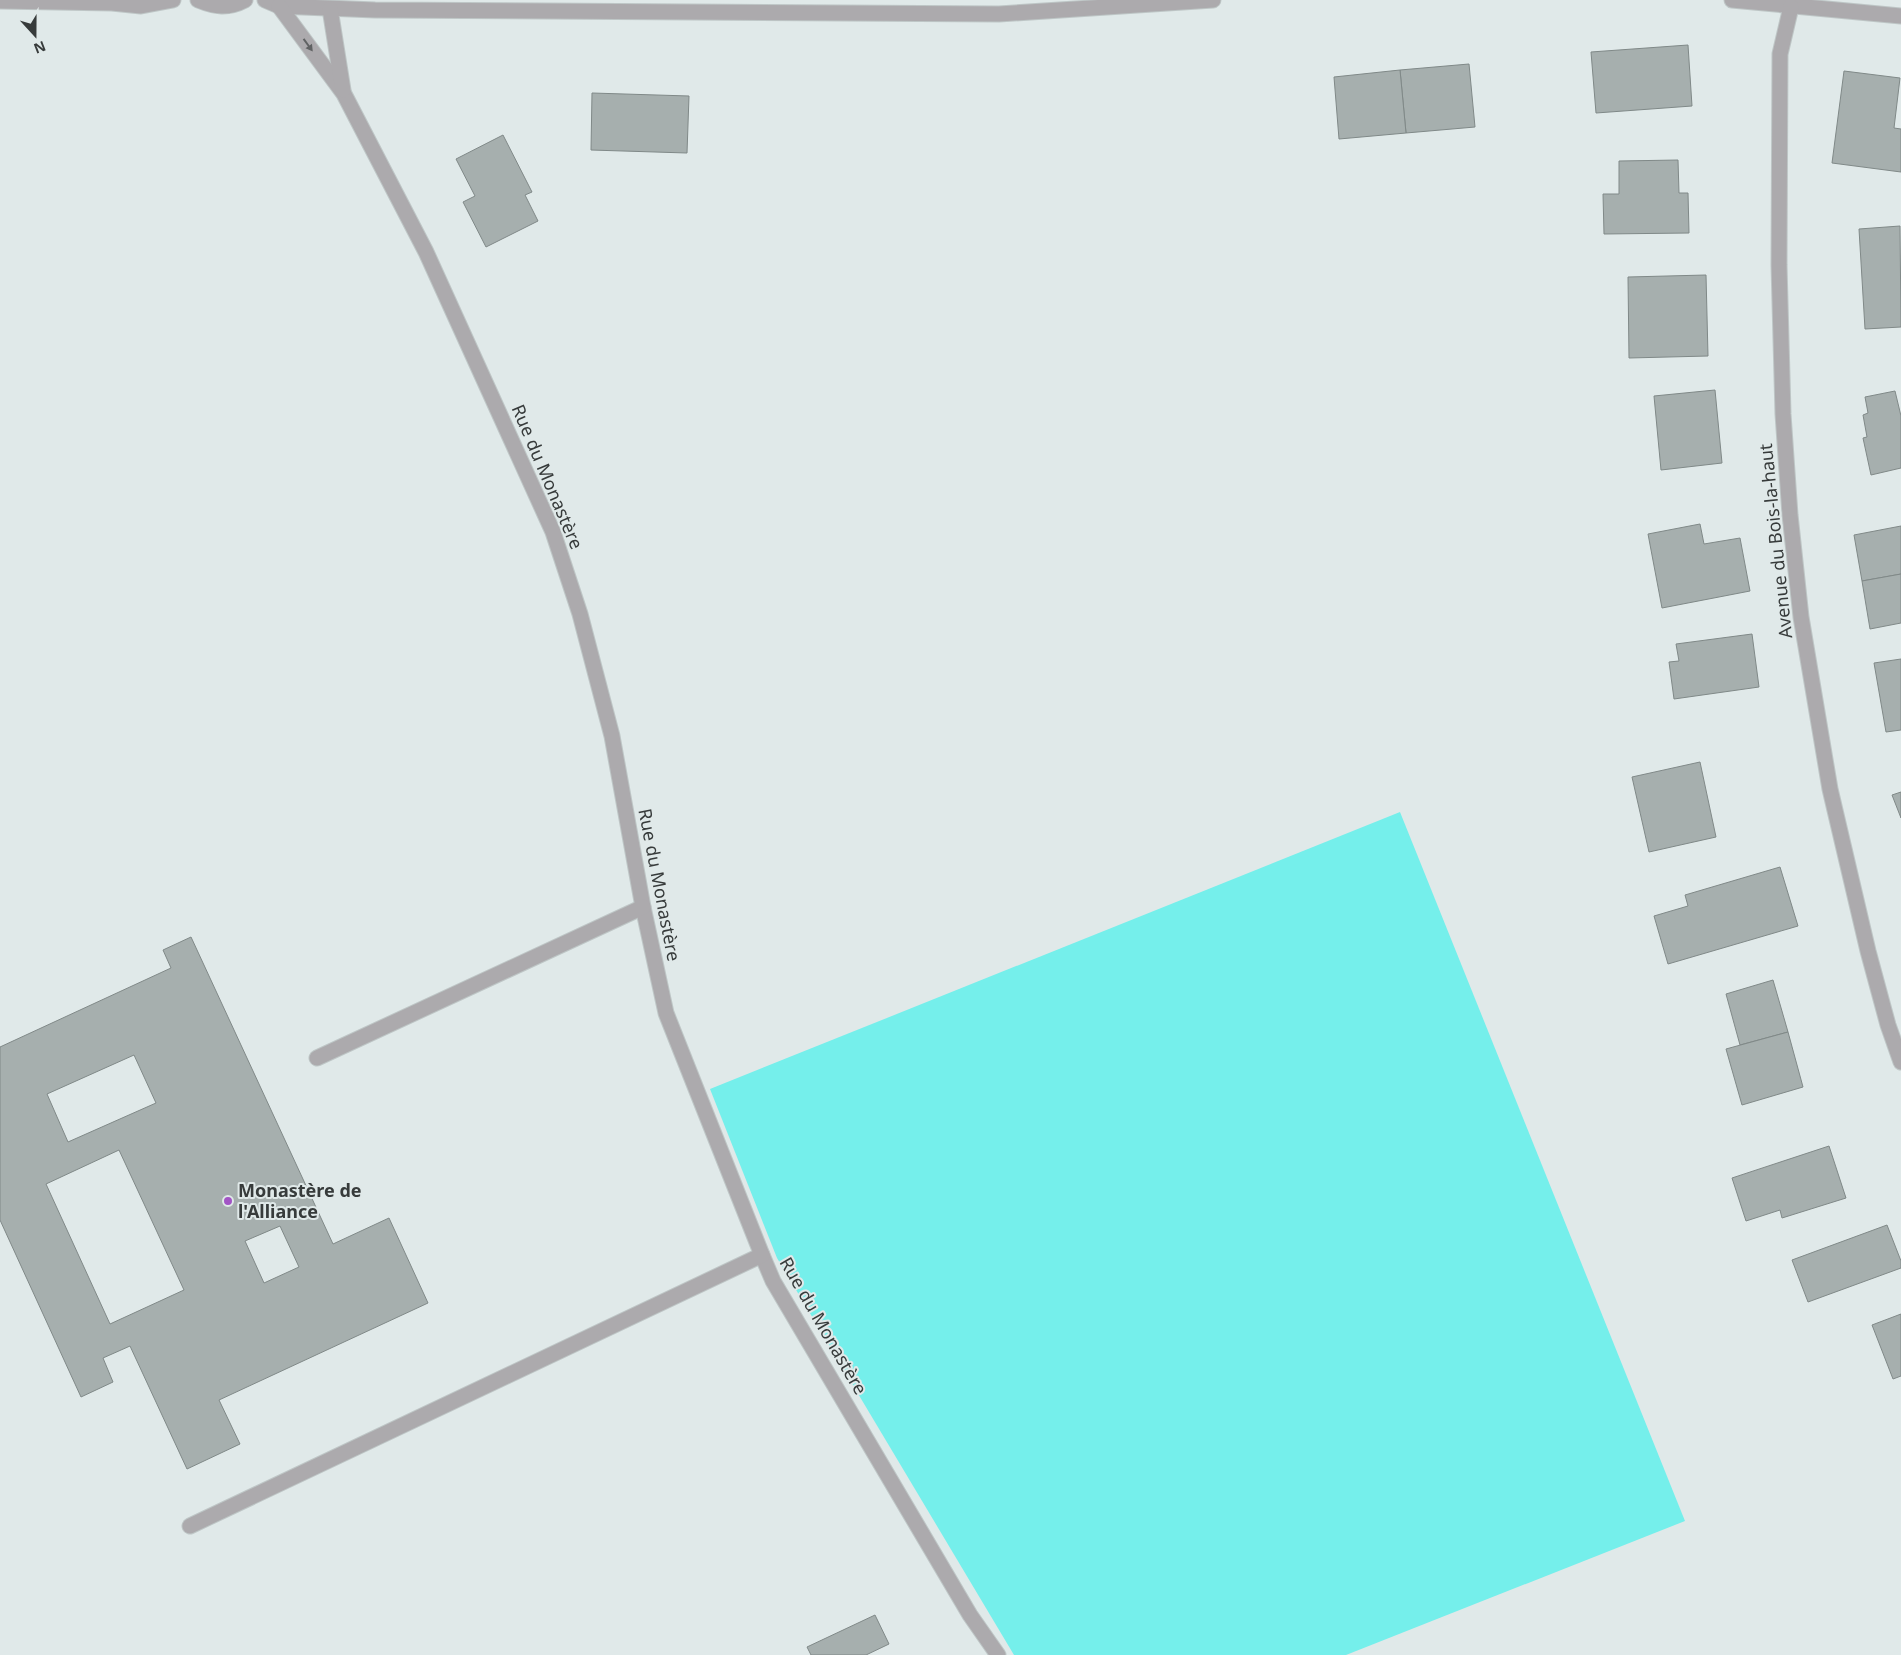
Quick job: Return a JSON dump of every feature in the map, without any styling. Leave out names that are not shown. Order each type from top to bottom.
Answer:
[{"type":"street","points":[[0,1],[114,2],[141,6],[174,0]]},
{"type":"street","points":[[198,0],[212,6],[234,6],[245,0]]},
{"type":"street","points":[[265,0],[279,6],[325,4],[385,10],[999,7],[1213,0]]},
{"type":"street","points":[[1732,0],[1901,16]]},
{"type":"street","name":"Rue du Monastère","points":[[325,4],[344,94]]},
{"type":"street","name":"Rue du Monastère","points":[[279,6],[344,94],[426,252],[554,532],[580,614],[612,736],[643,907],[666,1012],[773,1281],[965,1607],[998,1655]]},
{"type":"street","name":"Avenue du Bois-la-haut","points":[[1791,7],[1780,54],[1779,265],[1783,414],[1790,515],[1801,617],[1830,789],[1868,951],[1888,1025],[1901,1062]]},
{"type":"street","points":[[317,1058],[643,907]]},
{"type":"street","points":[[190,1526],[762,1255]]},
{"type":"shaded area","points":[[1400,812],[1685,1521],[1346,1655],[1014,1655],[777,1258],[710,1089]]},
{"type":"building","points":[[1688,45],[1692,106],[1596,113],[1591,52]]},
{"type":"building","points":[[1469,64],[1475,127],[1406,133],[1400,70]]},
{"type":"building","points":[[1400,70],[1406,133],[1339,139],[1334,77]]},
{"type":"building","points":[[1844,71],[1900,78],[1894,128],[1901,129],[1901,172],[1832,163]]},
{"type":"building","points":[[592,93],[689,96],[687,153],[591,150]]},
{"type":"building","points":[[503,135],[532,192],[525,195],[538,221],[486,247],[463,202],[475,196],[456,159]]},
{"type":"building","points":[[1678,160],[1679,193],[1688,193],[1689,233],[1604,234],[1603,194],[1619,194],[1619,161]]},
{"type":"building","points":[[1900,226],[1901,327],[1865,329],[1859,229]]},
{"type":"building","points":[[1706,275],[1708,356],[1629,358],[1628,277]]},
{"type":"building","points":[[1715,390],[1722,463],[1661,470],[1654,396]]},
{"type":"building","points":[[1895,391],[1901,416],[1901,468],[1871,475],[1863,438],[1867,437],[1863,415],[1868,413],[1865,397]]},
{"type":"building","points":[[1700,524],[1704,544],[1740,538],[1750,591],[1662,608],[1648,534]]},
{"type":"building","points":[[1901,526],[1901,574],[1862,581],[1854,535]]},
{"type":"building","points":[[1901,574],[1901,623],[1870,629],[1862,581]]},
{"type":"building","points":[[1752,634],[1759,687],[1674,699],[1669,662],[1679,661],[1676,644]]},
{"type":"building","points":[[1901,659],[1901,730],[1886,732],[1874,663]]},
{"type":"building","points":[[1700,762],[1716,837],[1649,852],[1632,777]]},
{"type":"building","points":[[1901,792],[1901,818],[1892,795]]},
{"type":"building","points":[[1780,867],[1798,926],[1668,964],[1654,916],[1688,906],[1685,895]]},
{"type":"building","name":"Monastère de l'Alliance","points":[[191,937],[333,1244],[389,1218],[428,1303],[219,1400],[240,1444],[187,1469],[130,1346],[103,1358],[113,1382],[81,1397],[0,1220],[0,1047],[171,968],[163,950]],"holes":[[[134,1055],[156,1103],[68,1142],[47,1094]],[[119,1150],[184,1290],[110,1324],[46,1184]],[[280,1226],[299,1267],[264,1283],[245,1241]]]},
{"type":"building","points":[[1773,980],[1788,1032],[1740,1045],[1726,994]]},
{"type":"building","points":[[1788,1032],[1803,1087],[1742,1105],[1726,1049]]},
{"type":"building","points":[[1829,1146],[1846,1198],[1782,1218],[1780,1210],[1746,1221],[1732,1178]]},
{"type":"building","points":[[1887,1225],[1901,1261],[1901,1268],[1808,1302],[1792,1260]]},
{"type":"building","points":[[1901,1314],[1901,1376],[1893,1379],[1872,1325]]},
{"type":"building","points":[[875,1615],[889,1644],[866,1655],[811,1655],[807,1647]]},
{"type":"place","name":"Monastère de l'Alliance","points":[[228,1201]]}]
